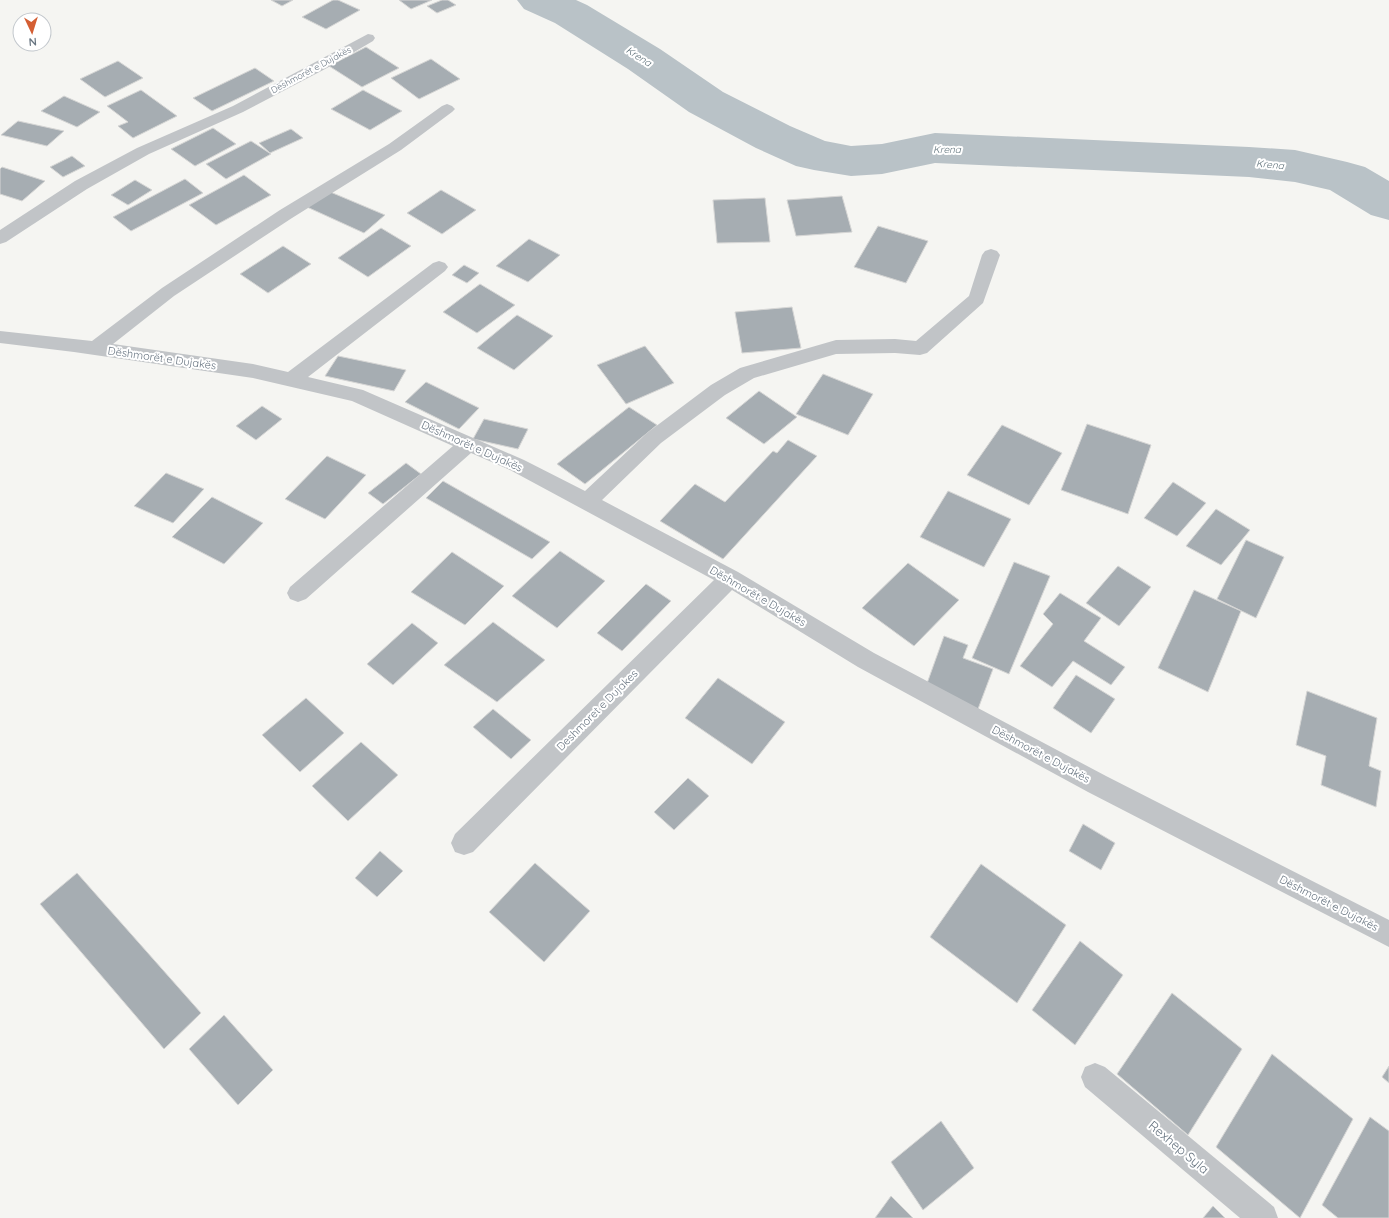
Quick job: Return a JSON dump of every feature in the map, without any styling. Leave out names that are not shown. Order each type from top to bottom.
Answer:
[{"type":"street","name":"Dëshmorët e Dujakës","points":[[0,238],[81,185],[143,151],[238,108],[322,65],[368,38]]},
{"type":"street","name":"Dëshmorët e Dujakës","points":[[95,348],[168,292],[286,214],[395,147],[447,109]]},
{"type":"street","points":[[587,502],[654,438],[718,390],[747,374],[836,347],[895,346],[920,348],[978,299],[991,255]]},
{"type":"street","points":[[290,380],[439,268]]},
{"type":"street","name":"Dëshmorët e Dujakës","points":[[0,337],[95,348],[253,371],[356,395],[517,465],[730,578],[873,664],[1097,784],[1389,934]]},
{"type":"street","points":[[298,593],[468,444]]},
{"type":"street","name":"Deshmoret e Dujakes","points":[[464,843],[730,578]]},
{"type":"street","name":"Rexhep Syla","points":[[1095,1077],[1263,1218]]},
{"type":"building","points":[[271,0],[293,0],[282,6]]},
{"type":"building","points":[[333,0],[338,0],[360,10],[326,29],[302,17]]},
{"type":"building","points":[[399,0],[432,0],[411,9]]},
{"type":"building","points":[[442,0],[448,0],[456,5],[437,13],[427,6]]},
{"type":"building","points":[[366,47],[399,68],[362,87],[329,66]]},
{"type":"building","points":[[431,59],[460,79],[419,99],[391,78]]},
{"type":"building","points":[[118,61],[143,78],[105,97],[80,79]]},
{"type":"building","points":[[255,68],[274,81],[212,111],[193,98]]},
{"type":"building","points":[[141,90],[177,116],[133,138],[118,126],[128,122],[107,106]]},
{"type":"building","points":[[363,90],[402,111],[370,130],[331,109]]},
{"type":"building","points":[[64,96],[100,112],[77,127],[41,111]]},
{"type":"building","points":[[18,121],[64,131],[47,146],[1,135]]},
{"type":"building","points":[[213,128],[236,144],[195,166],[171,149]]},
{"type":"building","points":[[291,129],[303,138],[270,153],[259,143]]},
{"type":"building","points":[[251,141],[271,154],[226,179],[206,164]]},
{"type":"building","points":[[72,156],[85,166],[63,177],[50,167]]},
{"type":"building","points":[[2,167],[45,181],[22,201],[0,194],[0,169]]},
{"type":"building","points":[[244,175],[271,195],[216,225],[189,205]]},
{"type":"building","points":[[185,179],[203,193],[131,231],[113,217]]},
{"type":"building","points":[[135,180],[152,190],[128,205],[111,195]]},
{"type":"building","points":[[441,190],[476,210],[442,234],[407,213]]},
{"type":"building","points":[[328,191],[385,215],[364,233],[307,207]]},
{"type":"building","points":[[842,196],[852,232],[796,236],[787,200]]},
{"type":"building","points":[[765,198],[770,242],[717,243],[713,200]]},
{"type":"building","points":[[878,226],[928,241],[906,283],[854,267]]},
{"type":"building","points":[[381,228],[411,246],[368,277],[338,258]]},
{"type":"building","points":[[529,239],[560,255],[528,282],[496,266]]},
{"type":"building","points":[[283,246],[311,264],[268,293],[240,274]]},
{"type":"building","points":[[464,265],[479,273],[467,283],[452,275]]},
{"type":"building","points":[[480,284],[515,305],[477,333],[443,312]]},
{"type":"building","points":[[792,307],[801,348],[742,353],[735,312]]},
{"type":"building","points":[[517,315],[553,336],[514,370],[477,348]]},
{"type":"building","points":[[645,346],[674,383],[626,404],[597,365]]},
{"type":"building","points":[[338,356],[406,370],[394,391],[325,376]]},
{"type":"building","points":[[823,374],[873,394],[848,435],[796,414]]},
{"type":"building","points":[[426,382],[479,408],[459,429],[405,402]]},
{"type":"building","points":[[759,391],[797,417],[764,444],[726,418]]},
{"type":"building","points":[[262,406],[282,419],[256,440],[236,426]]},
{"type":"building","points":[[629,407],[657,425],[585,484],[557,464]]},
{"type":"building","points":[[484,419],[528,429],[518,449],[473,439]]},
{"type":"building","points":[[1087,424],[1151,445],[1128,514],[1061,490]]},
{"type":"building","points":[[1002,425],[1062,453],[1029,505],[967,475]]},
{"type":"building","points":[[788,440],[817,456],[723,559],[660,521],[695,484],[725,502],[773,451],[777,453]]},
{"type":"building","points":[[327,456],[366,475],[325,519],[285,499]]},
{"type":"building","points":[[406,463],[421,474],[383,504],[368,493]]},
{"type":"building","points":[[166,473],[204,489],[173,523],[134,506]]},
{"type":"building","points":[[443,481],[550,542],[532,559],[426,498]]},
{"type":"building","points":[[1173,482],[1206,503],[1177,536],[1144,518]]},
{"type":"building","points":[[948,491],[1011,519],[984,567],[920,537]]},
{"type":"building","points":[[212,497],[263,523],[224,564],[172,537]]},
{"type":"building","points":[[1216,509],[1250,530],[1221,565],[1186,546]]},
{"type":"building","points":[[1246,540],[1284,557],[1256,618],[1217,599]]},
{"type":"building","points":[[560,551],[605,581],[557,628],[512,596]]},
{"type":"building","points":[[452,552],[504,586],[465,625],[411,592]]},
{"type":"building","points":[[1014,562],[1050,576],[1009,674],[972,658]]},
{"type":"building","points":[[908,563],[959,600],[914,646],[862,608]]},
{"type":"building","points":[[1118,566],[1151,587],[1119,626],[1086,603]]},
{"type":"building","points":[[646,584],[671,601],[622,651],[597,633]]},
{"type":"building","points":[[1194,590],[1241,611],[1208,692],[1158,668]]},
{"type":"building","points":[[1060,593],[1101,618],[1084,641],[1125,667],[1111,685],[1073,661],[1052,687],[1020,666],[1053,624],[1043,614]]},
{"type":"building","points":[[493,622],[545,660],[497,702],[444,665]]},
{"type":"building","points":[[412,623],[438,643],[393,685],[367,664]]},
{"type":"building","points":[[944,636],[968,645],[963,658],[993,669],[978,709],[925,689]]},
{"type":"building","points":[[1076,675],[1115,699],[1091,733],[1053,708]]},
{"type":"building","points":[[718,678],[785,722],[752,764],[685,718]]},
{"type":"building","points":[[1307,691],[1377,718],[1369,766],[1381,771],[1376,807],[1321,785],[1326,756],[1296,745]]},
{"type":"building","points":[[306,698],[344,733],[300,772],[262,735]]},
{"type":"building","points":[[493,709],[531,740],[511,759],[473,727]]},
{"type":"building","points":[[361,742],[398,775],[348,821],[312,786]]},
{"type":"building","points":[[688,778],[709,796],[674,830],[654,812]]},
{"type":"building","points":[[1083,824],[1115,843],[1101,870],[1069,851]]},
{"type":"building","points":[[380,851],[403,871],[377,897],[355,878]]},
{"type":"building","points":[[535,863],[590,911],[544,962],[489,912]]},
{"type":"building","points":[[981,864],[1066,925],[1017,1003],[930,937]]},
{"type":"building","points":[[77,873],[201,1013],[164,1049],[40,904]]},
{"type":"building","points":[[1080,941],[1123,975],[1075,1045],[1032,1010]]},
{"type":"building","points":[[1172,993],[1242,1049],[1188,1135],[1117,1074]]},
{"type":"building","points":[[224,1015],[273,1070],[238,1105],[189,1049]]},
{"type":"building","points":[[1272,1054],[1353,1119],[1300,1218],[1216,1147]]},
{"type":"building","points":[[1389,1066],[1389,1083],[1382,1077]]},
{"type":"building","points":[[1370,1117],[1389,1131],[1389,1218],[1338,1218],[1322,1205]]},
{"type":"building","points":[[941,1121],[974,1168],[923,1210],[891,1162]]},
{"type":"building","points":[[891,1196],[913,1218],[875,1218]]},
{"type":"building","points":[[1213,1206],[1225,1218],[1203,1218]]},
{"type":"waterway","name":"Krena","points":[[539,0],[571,14],[644,59],[706,102],[773,137],[814,155],[851,161],[882,159],[935,148],[1249,162],[1295,166],[1347,178],[1389,203]]}]
